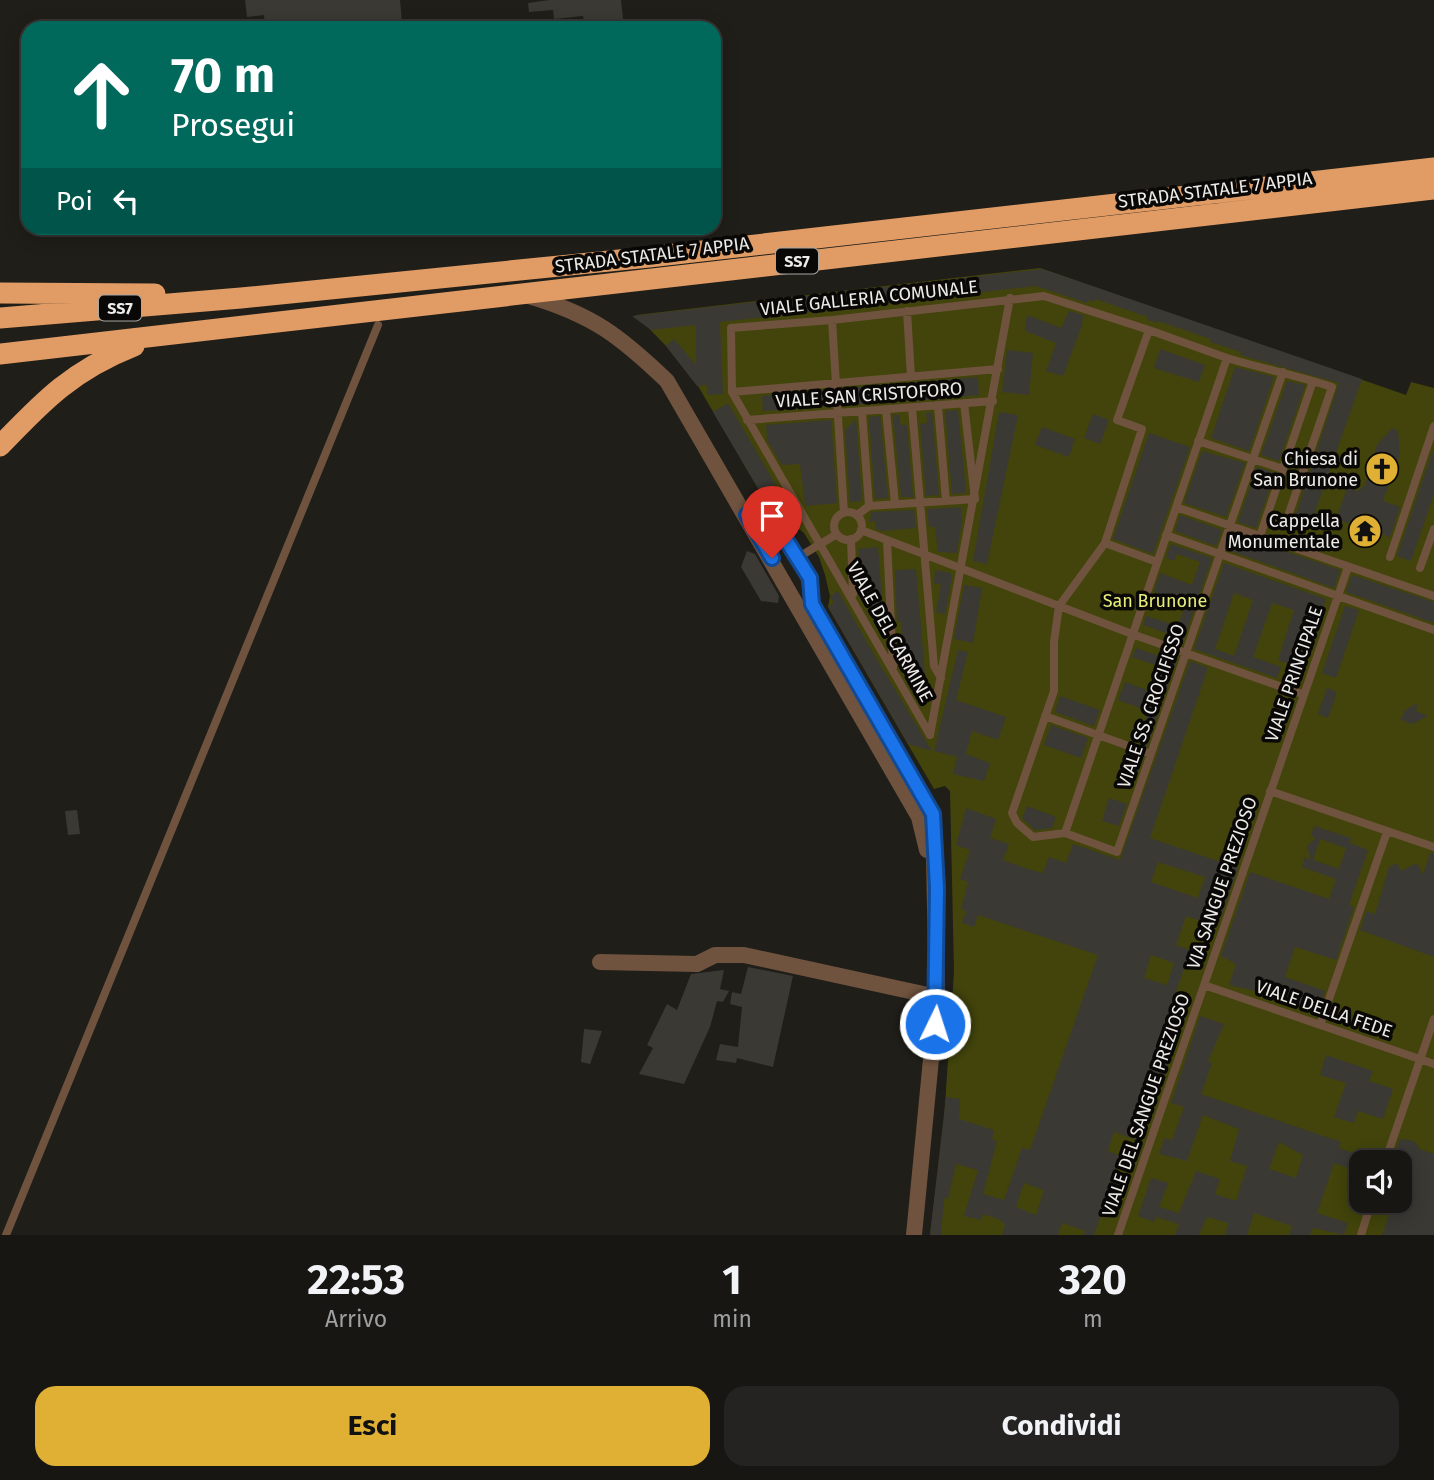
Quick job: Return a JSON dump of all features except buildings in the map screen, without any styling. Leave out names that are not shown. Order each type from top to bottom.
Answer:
[{"type":"highway","name":"STRADA STATALE 7 APPIA","points":[[0,318],[241,298],[649,257],[1434,168]]},
{"type":"highway","name":"STRADA STATALE 7 APPIA","points":[[0,354],[1434,189]]},
{"type":"highway","points":[[0,293],[122,292],[241,298]]},
{"type":"highway","points":[[0,446],[54,389],[108,356],[160,335]]},
{"type":"street","points":[[520,294],[592,319],[630,346],[667,381],[747,515],[919,817],[937,888]]},
{"type":"street","points":[[747,515],[781,532],[810,578],[812,604],[933,814],[937,888],[937,998],[915,1235]]},
{"type":"street","points":[[600,962],[697,964],[715,956],[744,955],[937,998]]},
{"type":"lane","name":"VIALE GALLERIA COMUNALE","points":[[732,393],[731,328],[832,320],[1044,296],[1227,358],[1313,381]]},
{"type":"lane","points":[[941,678],[1010,298]]},
{"type":"lane","points":[[907,311],[911,377]]},
{"type":"lane","points":[[832,320],[844,513]]},
{"type":"lane","points":[[6,1235],[378,325]]},
{"type":"lane","points":[[1149,330],[1117,420],[1142,429],[1105,542],[1059,606],[1054,642],[1054,691],[1012,813],[1017,823],[1033,837],[1065,833],[1227,358]]},
{"type":"lane","points":[[732,393],[998,369]]},
{"type":"lane","name":"VIALE SS. CROCIFISSO","points":[[1065,833],[1117,852],[1283,372]]},
{"type":"lane","points":[[1260,536],[1313,381],[1332,387],[1286,522]]},
{"type":"lane","name":"VIALE DEL CARMINE","points":[[732,393],[853,597],[930,735],[941,678]]},
{"type":"lane","name":"VIALE SAN CRISTOFORO","points":[[747,420],[993,401]]},
{"type":"lane","points":[[964,404],[975,499]]},
{"type":"lane","points":[[938,406],[946,501]]},
{"type":"lane","points":[[912,408],[934,666],[941,678]]},
{"type":"lane","points":[[886,410],[895,504]]},
{"type":"lane","points":[[862,412],[869,506]]},
{"type":"lane","points":[[1391,557],[1434,426]]},
{"type":"lane","points":[[1198,441],[1283,469]]},
{"type":"lane","points":[[844,513],[857,515],[869,506],[975,499]]},
{"type":"lane","points":[[1176,507],[1434,596]]},
{"type":"lane","points":[[837,534],[835,521],[844,513]]},
{"type":"lane","points":[[853,597],[851,539],[861,530],[857,515]]},
{"type":"lane","points":[[1420,568],[1434,529]]},
{"type":"lane","points":[[861,530],[1132,634],[1303,694]]},
{"type":"lane","points":[[797,558],[837,534]]},
{"type":"lane","points":[[837,534],[851,539]]},
{"type":"lane","points":[[1166,536],[1434,630]]},
{"type":"lane","points":[[887,540],[893,671]]},
{"type":"lane","points":[[1105,542],[1157,562]]},
{"type":"lane","name":"VIALE PRINCIPALE","points":[[1270,792],[1348,567]]},
{"type":"lane","points":[[1045,716],[1151,754]]},
{"type":"lane","points":[[1270,792],[1434,847]]},
{"type":"lane","name":"VIA SANGUE PREZIOSO","points":[[1204,985],[1270,792]]},
{"type":"lane","points":[[1320,1025],[1387,832]]},
{"type":"lane","name":"VIALE DELLA FEDE","points":[[1204,985],[1434,1064]]},
{"type":"lane","name":"VIALE DEL SANGUE PREZIOSO","points":[[1118,1235],[1204,985]]},
{"type":"lane","points":[[1389,1150],[1434,1020]]},
{"type":"lane","points":[[1361,1235],[1368,1213]]},
{"type":"green space","name":"San Brunone","points":[[1040,268],[1406,395],[1411,382],[1434,388],[1434,1235],[930,1235],[944,1119],[954,972],[950,791],[945,786],[934,789],[828,607],[830,596],[825,575],[819,557],[804,533],[767,504],[698,386],[666,346],[636,315]]},
{"type":"place","name":"Chiesa di San Brunone","points":[[1382,469]]},
{"type":"place","name":"Cappella Monumentale","points":[[1365,531]]},
{"type":"route","points":[[772,558],[747,515],[781,532],[810,578],[812,604],[933,814],[937,888],[935,1024]]}]
